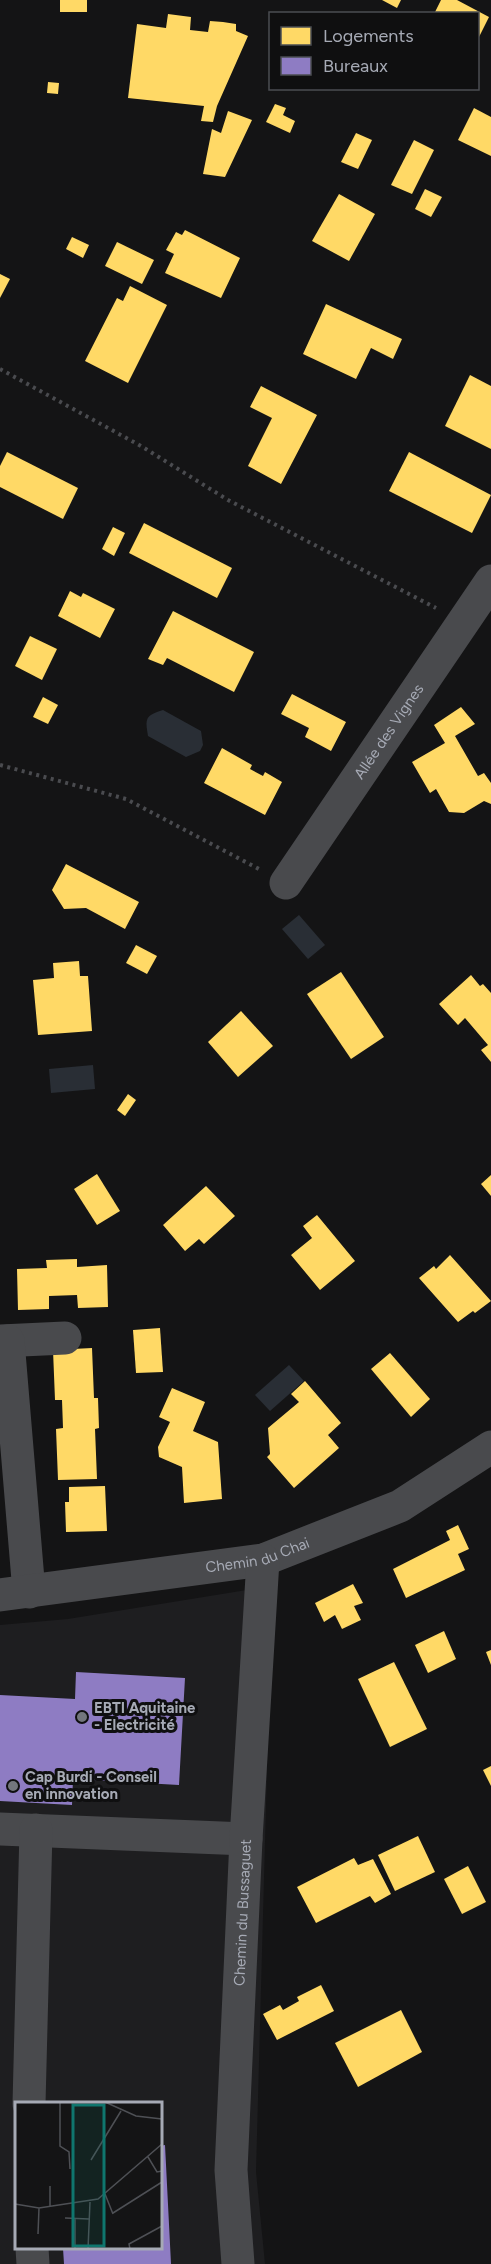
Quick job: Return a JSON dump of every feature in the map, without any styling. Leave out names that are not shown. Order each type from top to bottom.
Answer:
[{"type":"street","name":"Allée des Vignes","points":[[286,883],[491,581]]},
{"type":"street","points":[[14,1594],[4,1341],[65,1338]]},
{"type":"street","name":"Chemin du Chai","points":[[14,1594],[263,1560],[400,1506],[491,1447]]},
{"type":"street","name":"Chemin du Bussaguet","points":[[238,2264],[231,2170],[246,1839],[263,1560]]},
{"type":"street","points":[[0,1829],[246,1839]]},
{"type":"street","points":[[29,2102],[36,1830]]},
{"type":"street","points":[[32,2249],[33,2264]]},
{"type":"path","points":[[0,369],[141,446],[228,500],[463,622]]},
{"type":"path","points":[[0,765],[126,799],[286,883]]},
{"type":"shaded area","points":[[163,710],[201,731],[203,745],[200,751],[186,757],[148,736],[148,719]]},
{"type":"shaded area","points":[[299,915],[325,945],[308,959],[282,929]]},
{"type":"shaded area","points":[[93,1065],[95,1089],[51,1093],[49,1069]]},
{"type":"shaded area","points":[[289,1365],[304,1381],[270,1411],[255,1395]]},
{"type":"shaded area","points":[[272,1586],[256,2172],[265,2264],[0,2264],[0,1625],[68,1619]]},
{"type":"building: Logements","points":[[60,0],[87,0],[87,12],[60,12]]},
{"type":"building: Logements","points":[[382,0],[401,0],[397,8]]},
{"type":"building: Logements","points":[[441,0],[457,0],[489,17],[479,37],[479,12],[435,12]]},
{"type":"building: Logements","points":[[168,14],[191,17],[190,30],[208,32],[210,21],[223,22],[236,24],[236,31],[248,36],[217,106],[213,122],[201,121],[204,106],[128,98],[137,24],[166,28]]},
{"type":"building: Logements","points":[[48,82],[59,83],[58,94],[47,93]]},
{"type":"building: Logements","points":[[275,104],[286,108],[283,115],[295,121],[290,133],[266,122]]},
{"type":"building: Logements","points":[[474,108],[491,117],[491,156],[458,140]]},
{"type":"building: Logements","points":[[228,111],[252,120],[225,177],[203,174],[212,129],[221,133]]},
{"type":"building: Logements","points":[[356,133],[372,140],[358,169],[341,162]]},
{"type":"building: Logements","points":[[414,140],[434,150],[412,194],[391,185]]},
{"type":"building: Logements","points":[[425,189],[442,197],[431,217],[415,209]]},
{"type":"building: Logements","points":[[339,194],[375,214],[349,261],[312,241]]},
{"type":"building: Logements","points":[[185,230],[240,258],[221,298],[165,273],[174,254],[166,250],[176,232],[182,235]]},
{"type":"building: Logements","points":[[72,237],[89,245],[83,258],[66,249]]},
{"type":"building: Logements","points":[[117,242],[154,260],[142,284],[105,266]]},
{"type":"building: Logements","points":[[0,274],[10,279],[0,298]]},
{"type":"building: Logements","points":[[130,286],[167,305],[128,383],[85,361],[117,298],[123,301]]},
{"type":"building: Logements","points":[[326,304],[402,339],[393,359],[371,348],[356,379],[303,354]]},
{"type":"building: Logements","points":[[470,375],[491,386],[491,449],[445,426]]},
{"type":"building: Logements","points":[[261,386],[317,415],[281,484],[248,466],[272,418],[250,407]]},
{"type":"building: Logements","points":[[7,452],[78,488],[63,519],[0,487],[0,466]]},
{"type":"building: Logements","points":[[409,452],[491,495],[472,533],[389,491]]},
{"type":"building: Logements","points":[[144,523],[232,568],[217,598],[129,553]]},
{"type":"building: Logements","points":[[113,527],[125,533],[114,556],[102,549]]},
{"type":"building: Logements","points":[[70,591],[81,597],[83,593],[115,609],[100,638],[58,616]]},
{"type":"building: Logements","points":[[173,611],[254,652],[234,692],[167,658],[163,665],[148,659]]},
{"type":"building: Logements","points":[[30,636],[57,649],[42,680],[15,666]]},
{"type":"building: Logements","points":[[292,694],[346,722],[331,751],[305,737],[309,728],[281,714]]},
{"type":"building: Logements","points":[[43,697],[58,705],[48,724],[33,717]]},
{"type":"building: Logements","points":[[461,707],[475,724],[455,736],[478,776],[484,773],[491,783],[491,804],[484,801],[464,813],[449,812],[436,789],[430,793],[412,762],[445,743],[434,725]]},
{"type":"building: Logements","points":[[222,748],[252,765],[250,769],[263,776],[265,772],[282,782],[265,815],[204,783]]},
{"type":"building: Logements","points":[[66,864],[139,902],[125,929],[86,908],[64,909],[52,890]]},
{"type":"building: Logements","points":[[136,945],[157,956],[147,974],[126,963]]},
{"type":"building: Logements","points":[[79,961],[80,976],[88,976],[92,1031],[38,1035],[33,980],[54,978],[53,963]]},
{"type":"building: Logements","points":[[341,972],[384,1037],[351,1059],[307,994]]},
{"type":"building: Logements","points":[[471,975],[480,986],[483,984],[491,993],[491,1062],[481,1050],[488,1045],[465,1018],[458,1025],[439,1004]]},
{"type":"building: Logements","points":[[241,1011],[273,1046],[238,1077],[208,1042]]},
{"type":"building: Logements","points":[[128,1094],[136,1100],[125,1116],[117,1110]]},
{"type":"building: Logements","points":[[97,1174],[120,1211],[97,1225],[74,1189]]},
{"type":"building: Logements","points":[[491,1175],[491,1196],[481,1184]]},
{"type":"building: Logements","points":[[206,1186],[235,1216],[204,1244],[199,1239],[185,1251],[163,1225]]},
{"type":"building: Logements","points":[[317,1215],[355,1261],[320,1290],[291,1255],[312,1238],[303,1226]]},
{"type":"building: Logements","points":[[450,1255],[491,1301],[458,1322],[419,1278],[434,1266],[436,1269]]},
{"type":"building: Logements","points":[[77,1259],[77,1267],[107,1265],[108,1307],[78,1308],[77,1295],[49,1296],[49,1309],[18,1310],[17,1269],[47,1268],[46,1260]]},
{"type":"building: Logements","points":[[160,1328],[163,1372],[136,1373],[133,1330]]},
{"type":"building: Logements","points":[[92,1348],[94,1398],[98,1398],[99,1428],[95,1429],[97,1479],[58,1480],[56,1429],[63,1428],[62,1400],[55,1400],[53,1350]]},
{"type":"building: Logements","points":[[390,1353],[430,1399],[411,1417],[371,1369]]},
{"type":"building: Logements","points":[[305,1381],[341,1423],[328,1435],[339,1448],[294,1488],[267,1457],[270,1454],[268,1428],[299,1402],[291,1394]]},
{"type":"building: Logements","points":[[172,1388],[205,1402],[193,1431],[218,1442],[222,1499],[184,1503],[182,1467],[159,1457],[158,1447],[170,1422],[159,1417]]},
{"type":"building: Logements","points":[[105,1486],[107,1531],[66,1532],[65,1502],[69,1502],[69,1487]]},
{"type":"building: Logements","points":[[458,1525],[469,1549],[458,1554],[465,1570],[406,1598],[393,1569],[450,1540],[446,1531]]},
{"type":"building: Logements","points":[[353,1584],[363,1603],[354,1606],[361,1620],[342,1629],[335,1615],[324,1622],[315,1603]]},
{"type":"building: Logements","points":[[444,1631],[456,1659],[428,1673],[415,1645]]},
{"type":"building: Logements","points":[[491,1650],[491,1665],[486,1652]]},
{"type":"building: Logements","points":[[394,1662],[427,1729],[390,1747],[358,1679]]},
{"type":"building: Logements","points":[[491,1766],[491,1786],[483,1770]]},
{"type":"building: Logements","points":[[418,1836],[435,1872],[395,1891],[378,1855]]},
{"type":"building: Logements","points":[[354,1858],[358,1865],[373,1859],[391,1894],[375,1903],[370,1896],[316,1923],[297,1887]]},
{"type":"building: Logements","points":[[468,1866],[486,1902],[462,1914],[444,1879]]},
{"type":"building: Logements","points":[[321,1985],[334,2011],[277,2040],[263,2014],[280,2005],[283,2010],[299,2001],[297,1997]]},
{"type":"building: Logements","points":[[401,2010],[422,2052],[358,2087],[335,2043]]},
{"type":"building: Bureaux","points":[[76,1672],[185,1678],[179,1785],[73,1779],[72,1805],[0,1801],[0,1695],[75,1699]]},
{"type":"building: Bureaux","points":[[165,2145],[171,2264],[64,2264],[63,2249],[162,2249],[162,2146]]},
{"type":"place","name":"EBTI Aquitaine - Electricité","points":[[82,1717]]},
{"type":"place","name":"Cap Burdi - Conseil en innovation","points":[[13,1786]]}]
